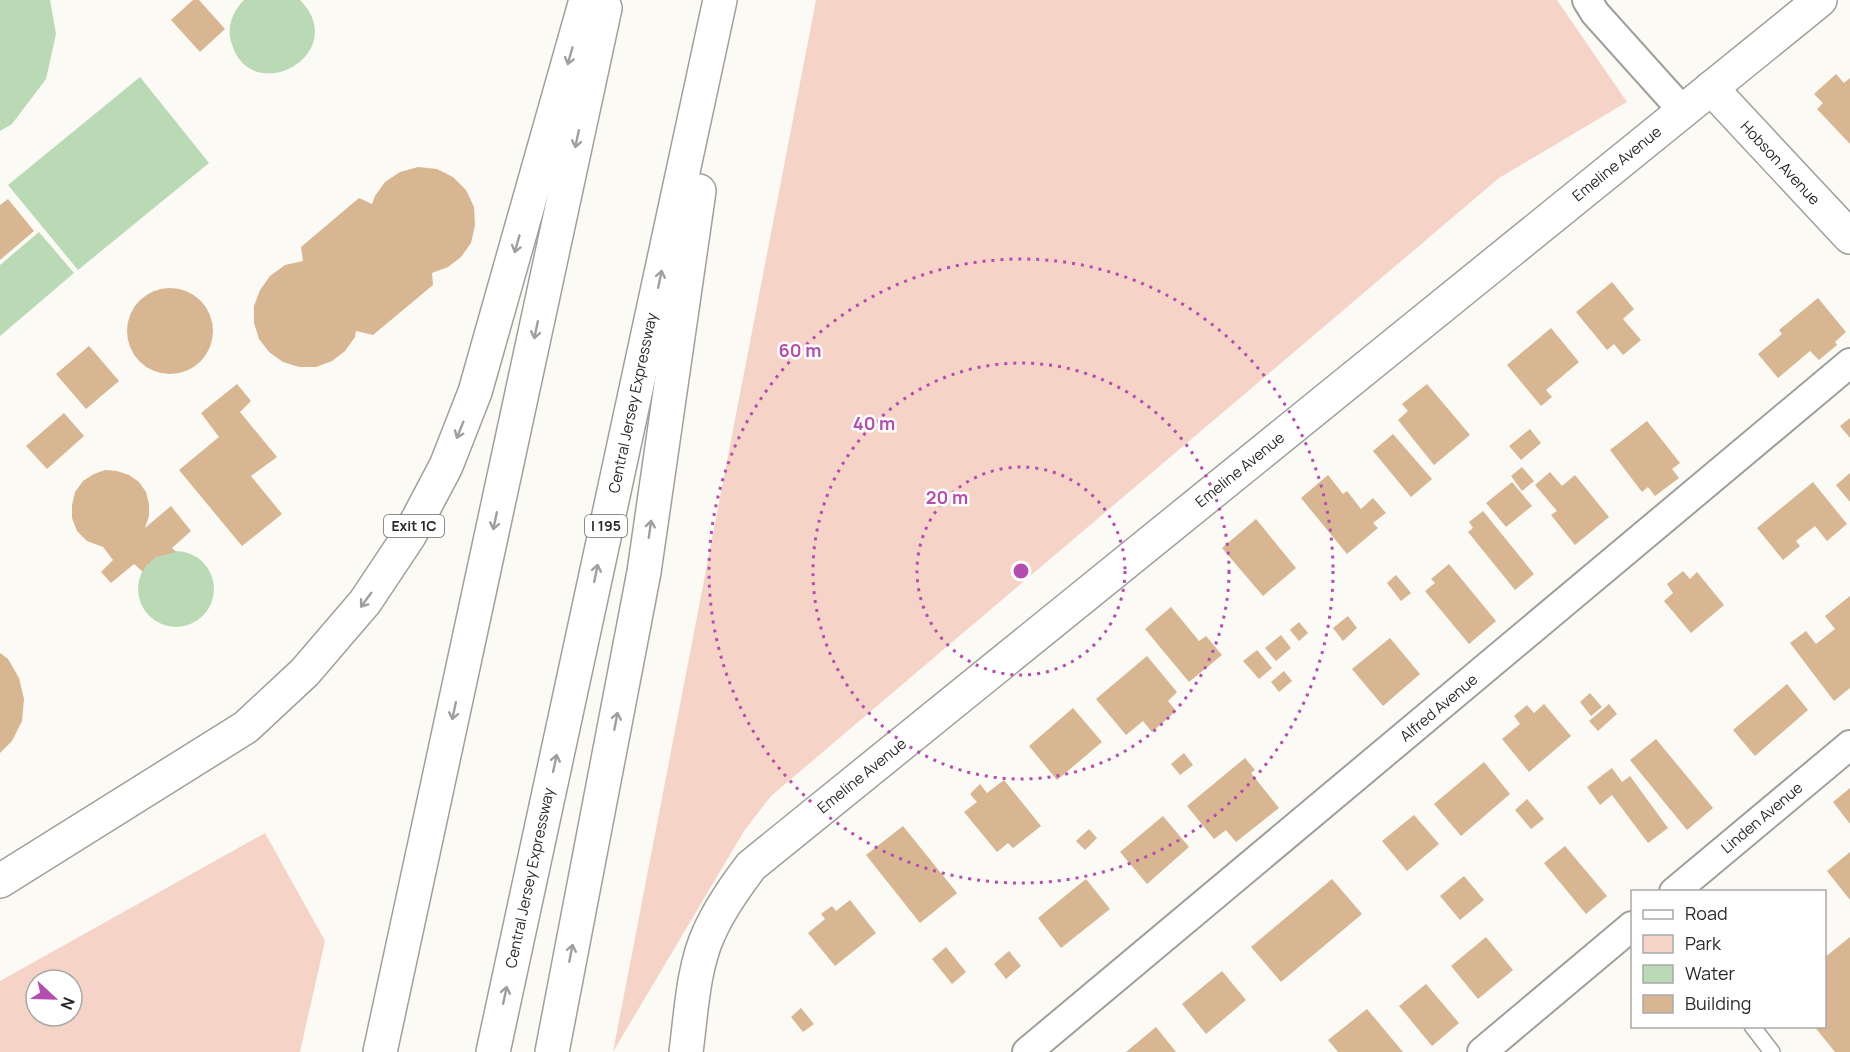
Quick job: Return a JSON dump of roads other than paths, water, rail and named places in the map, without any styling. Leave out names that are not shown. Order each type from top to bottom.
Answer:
[{"type":"main road","name":"Exit 1C","points":[[0,881],[246,728],[305,672],[365,602],[409,536],[446,466],[475,392],[586,0]]},
{"type":"main road","points":[[380,1052],[607,0]]},
{"type":"main road","name":"Central Jersey Expressway","points":[[493,1052],[720,0]]},
{"type":"main road","points":[[552,1052],[644,572],[727,0]]},
{"type":"main road","name":"Emeline Avenue","points":[[686,1052],[698,969],[708,934],[727,897],[752,866],[1820,0]]},
{"type":"main road","name":"Hobson Avenue","points":[[1711,88],[1850,237]]},
{"type":"street","points":[[1587,0],[1594,13],[1683,111]]},
{"type":"street","name":"Alfred Avenue","points":[[1028,1052],[1850,363]]},
{"type":"street","name":"Linden Avenue","points":[[1675,890],[1850,745]]},
{"type":"street","points":[[1482,1052],[1631,927]]},
{"type":"lane","points":[[1754,1028],[1772,1052]]},
{"type":"water","points":[[0,0],[50,0],[56,34],[46,79],[12,124],[0,131]]},
{"type":"water","points":[[244,0],[300,0],[313,20],[314,40],[306,56],[291,68],[273,73],[255,71],[240,59],[230,37],[230,27],[237,8]]},
{"type":"water","points":[[140,77],[209,163],[78,270],[8,185]]},
{"type":"water","points":[[39,232],[74,273],[0,336],[0,265]]},
{"type":"water","points":[[176,551],[190,554],[203,562],[211,575],[214,589],[211,603],[203,616],[190,624],[176,627],[162,624],[149,616],[141,603],[138,589],[141,575],[149,562],[162,554]]}]
